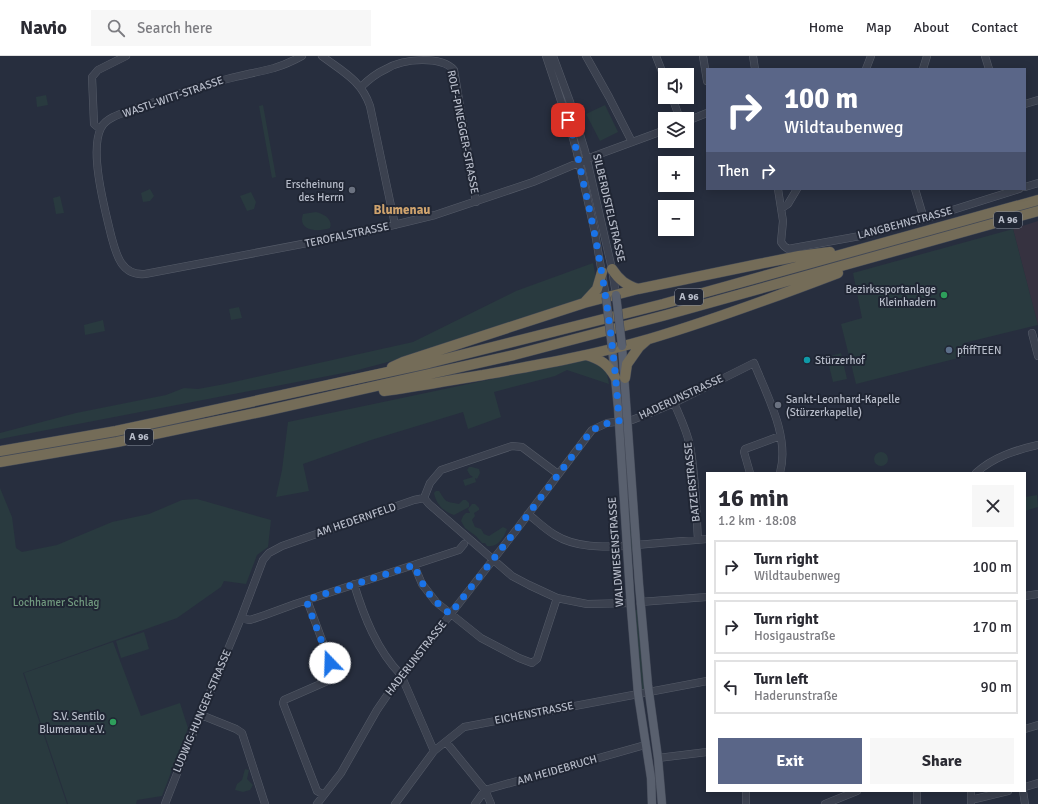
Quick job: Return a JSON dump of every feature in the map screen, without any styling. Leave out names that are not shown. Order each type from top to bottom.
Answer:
[{"type":"highway","name":"A 96","points":[[0,451],[116,431],[372,376],[510,344],[663,304],[1038,200]]},
{"type":"highway","name":"A 96","points":[[0,462],[133,438],[360,390],[514,355],[1038,211]]},
{"type":"highway","points":[[372,376],[403,362],[584,303],[638,289],[799,256],[867,247]]},
{"type":"highway","points":[[360,390],[384,391],[519,369],[617,347],[647,339],[798,288],[895,251]]},
{"type":"highway","points":[[584,303],[597,289],[607,270],[627,286],[638,289]]},
{"type":"highway","points":[[586,355],[597,358],[608,365],[620,378],[627,364],[639,347],[647,339]]},
{"type":"main road","name":"WALDWIESENSTRASSE","points":[[611,296],[620,378],[628,420],[640,602],[648,692],[658,758],[662,804]]},
{"type":"main road","name":"WALDWIESENSTRASSE","points":[[620,378],[619,421],[631,603],[638,694],[650,778],[652,804]]},
{"type":"street","points":[[100,129],[94,124],[92,77],[98,70],[126,56]]},
{"type":"street","name":"WASTL-WITT-STRASSE","points":[[100,129],[103,124],[111,119],[158,100],[219,81],[274,68],[302,56]]},
{"type":"street","points":[[322,56],[356,81],[367,97],[395,226]]},
{"type":"street","name":"SILBERDISTELSTRASSE","points":[[546,56],[571,131],[595,233],[607,270]]},
{"type":"street","name":"SILBERDISTELSTRASSE","points":[[553,56],[570,102],[586,160],[611,296]]},
{"type":"street","points":[[588,56],[632,142]]},
{"type":"street","points":[[656,56],[661,68]]},
{"type":"street","points":[[703,56],[706,75]]},
{"type":"street","points":[[754,56],[755,68]]},
{"type":"street","points":[[866,68],[871,56]]},
{"type":"street","points":[[923,68],[927,56]]},
{"type":"street","points":[[985,56],[989,68]]},
{"type":"street","name":"ROLF-PINEGGER-STRASSE","points":[[361,87],[385,69],[408,58],[434,58],[450,64],[454,70],[476,202]]},
{"type":"street","points":[[1026,104],[1038,100]]},
{"type":"street","points":[[694,118],[706,113]]},
{"type":"street","name":"TEROFALSTRASSE","points":[[100,129],[97,139],[97,153],[101,192],[119,260],[131,272],[143,274],[395,226],[476,202],[658,133]]},
{"type":"street","points":[[1026,187],[1038,183]]},
{"type":"street","points":[[778,190],[782,208],[788,204],[797,190]]},
{"type":"street","points":[[915,190],[924,219]]},
{"type":"street","name":"LANGBEHNSTRASSE","points":[[782,208],[781,242],[788,250],[860,236],[924,219],[999,192],[1012,190]]},
{"type":"street","points":[[1032,333],[1038,356]]},
{"type":"street","name":"HADERUNSTRASSE","points":[[317,804],[340,773],[377,710],[401,675],[405,672],[493,560],[592,430],[608,423],[628,420],[674,403],[754,363],[772,407],[780,436]]},
{"type":"street","name":"BATZERSTRASSE","points":[[674,403],[690,446],[693,463],[698,540]]},
{"type":"street","points":[[750,472],[744,452],[746,449],[780,436],[783,460],[780,472]]},
{"type":"street","points":[[977,472],[989,463],[1006,454],[1038,444]]},
{"type":"street","points":[[558,474],[522,448],[512,446],[441,470],[430,483],[424,498],[512,576],[529,586],[558,598],[587,604],[631,603]]},
{"type":"street","name":"AM HEDERNFELD","points":[[241,618],[263,560],[272,551],[282,546],[424,498]]},
{"type":"street","points":[[528,514],[548,530],[566,541],[596,546],[627,546]]},
{"type":"street","points":[[636,544],[706,539]]},
{"type":"street","points":[[241,618],[250,620],[459,550],[464,544]]},
{"type":"street","points":[[414,565],[428,594],[450,614],[481,638],[519,658],[532,663],[537,659],[558,598]]},
{"type":"street","points":[[354,584],[362,610],[376,640],[401,675],[434,751]]},
{"type":"street","points":[[1026,596],[1038,594]]},
{"type":"street","points":[[640,602],[706,597]]},
{"type":"street","points":[[306,600],[335,675],[332,679],[284,700],[283,704],[317,791],[324,795]]},
{"type":"street","name":"LUDWIG-HUNGER-STRASSE","points":[[165,804],[200,715],[241,618]]},
{"type":"street","name":"EICHENSTRASSE","points":[[395,804],[434,751],[464,727],[706,681]]},
{"type":"street","points":[[200,715],[236,729],[242,733],[265,804]]},
{"type":"street","points":[[1026,729],[1038,725]]},
{"type":"street","points":[[446,742],[485,790],[491,804]]},
{"type":"street","name":"AM HEIDEBRUCH","points":[[485,790],[645,745]]},
{"type":"street","points":[[658,758],[706,752]]},
{"type":"street","points":[[1026,787],[1038,784]]},
{"type":"street","points":[[475,804],[485,790]]},
{"type":"street","points":[[746,792],[746,804]]},
{"type":"street","points":[[825,804],[855,792]]},
{"type":"street","points":[[917,792],[917,804]]},
{"type":"street","points":[[971,798],[975,799],[1004,792]]},
{"type":"street","points":[[1024,792],[1025,804]]},
{"type":"shaded area","points":[[1038,221],[1038,326],[1013,229]]},
{"type":"green space","points":[[46,95],[48,105],[37,107],[36,97]]},
{"type":"green space","points":[[263,105],[276,177],[272,178],[259,106]]},
{"type":"green space","points":[[605,105],[618,132],[600,141],[586,114]]},
{"type":"green space","points":[[150,189],[154,196],[150,201],[143,202],[141,193]]},
{"type":"green space","points":[[251,192],[256,202],[254,209],[247,211],[240,196]]},
{"type":"green space","points":[[60,196],[64,213],[56,214],[53,198]]},
{"type":"green space","points":[[316,212],[322,214],[329,220],[331,225],[330,228],[315,230],[306,227],[303,224],[303,214]]},
{"type":"green space","name":"Bezirkssportanlage Kleinhadern","points":[[1013,229],[1038,325],[964,343],[966,356],[856,384],[841,324],[862,318],[853,273]]},
{"type":"green space","points":[[593,263],[595,276],[594,284],[581,301],[403,358],[354,371],[0,439],[0,433],[76,413],[166,395],[184,388],[198,389],[225,384],[413,342],[516,291]]},
{"type":"green space","points":[[239,307],[242,318],[231,320],[229,309]]},
{"type":"green space","points":[[103,320],[105,331],[85,335],[84,325]]},
{"type":"green space","points":[[841,353],[847,379],[833,382],[827,357]]},
{"type":"green space","points":[[592,358],[606,369],[609,384],[567,370],[555,376],[494,392],[501,417],[468,429],[463,412],[371,440],[303,464],[309,491],[276,497],[282,470],[288,422]]},
{"type":"green space","points":[[625,430],[634,551],[629,551],[621,431]]},
{"type":"green space","points":[[881,452],[886,454],[888,459],[886,464],[881,466],[876,464],[874,459],[876,454]]},
{"type":"green space","points":[[469,467],[479,469],[480,473],[477,479],[475,478],[476,482],[465,486],[463,480],[473,477],[467,470]]},
{"type":"green space","name":"Lochhamer Schlag","points":[[0,488],[12,517],[16,548],[22,552],[57,545],[112,522],[149,514],[182,500],[197,499],[271,520],[268,547],[257,555],[246,584],[224,581],[221,587],[177,618],[23,673],[67,804],[0,804]]},
{"type":"green space","points":[[439,491],[448,502],[459,504],[463,500],[466,500],[469,503],[469,507],[454,515],[450,514],[439,504],[434,493]]},
{"type":"green space","points":[[1037,495],[1038,507],[1026,511],[1026,497]]},
{"type":"green space","points":[[472,504],[475,504],[479,510],[474,513],[475,516],[472,520],[475,527],[481,529],[484,534],[489,536],[503,527],[507,529],[502,539],[497,544],[487,546],[485,543],[482,543],[476,536],[465,528],[461,521],[466,513],[470,513],[468,509]]},
{"type":"green space","points":[[633,610],[638,610],[645,689],[640,689]]},
{"type":"green space","points":[[144,632],[149,649],[121,658],[116,641]]},
{"type":"green space","name":"S.V. Sentilo Blumenau e.V.","points":[[113,642],[141,716],[180,703],[188,728],[162,796],[137,800],[136,804],[68,804],[24,673]]},
{"type":"green space","points":[[245,769],[249,770],[247,779],[253,785],[250,790],[243,792],[235,790],[237,784],[242,780]]},
{"type":"place","name":"Erscheinung des Herrn","points":[[352,190]]},
{"type":"place","name":"Bezirkssportanlage Kleinhadern","points":[[944,295]]},
{"type":"place","name":"pfiffTEEN","points":[[949,350]]},
{"type":"place","name":"Stürzerhof","points":[[807,360]]},
{"type":"place","name":"Sankt-Leonhard-Kapelle (Stürzerkapelle)","points":[[778,405]]},
{"type":"place","name":"S.V. Sentilo Blumenau e.V.","points":[[113,722]]},
{"type":"district","name":"Blumenau","points":[[402,210]]},
{"type":"route","points":[[330,663],[306,600],[414,565],[428,594],[450,614],[592,430],[608,423],[619,421],[610,323],[602,272],[595,233],[568,120]]}]
